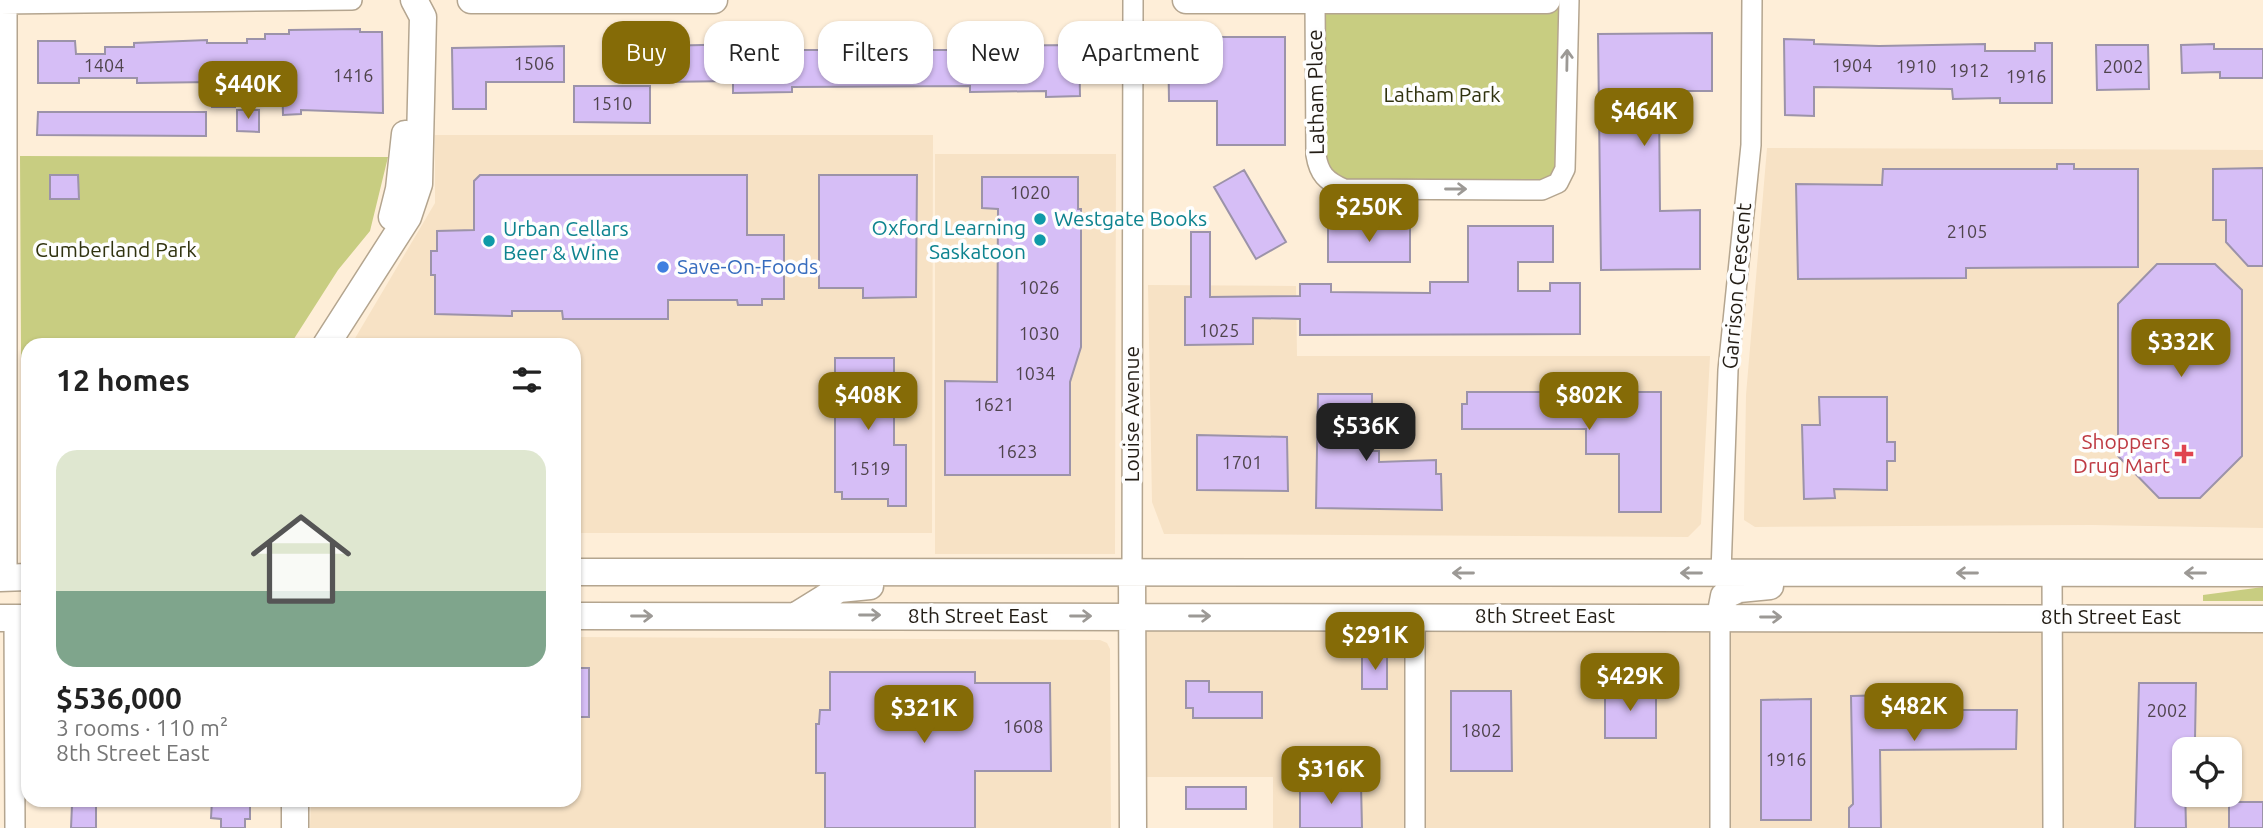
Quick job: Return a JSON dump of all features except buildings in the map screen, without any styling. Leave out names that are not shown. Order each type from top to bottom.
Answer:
[{"type":"main road","points":[[331,338],[382,260],[399,189],[405,148],[406,18],[413,0]]},
{"type":"main road","points":[[471,0],[714,0]]},
{"type":"main road","points":[[1186,0],[1547,0]]},
{"type":"main road","name":"8th Street East","points":[[581,572],[2263,573]]},
{"type":"main road","points":[[797,615],[839,589],[925,583],[965,573]]},
{"type":"main road","name":"Louise Avenue","points":[[1132,573],[1133,828]]},
{"type":"main road","points":[[1720,617],[1724,596],[1739,590],[1861,573]]},
{"type":"main road","name":"8th Street East","points":[[581,616],[2263,619]]},
{"type":"main road","points":[[295,807],[295,828]]},
{"type":"street","points":[[12,578],[3,304],[5,3],[352,0]]},
{"type":"street","name":"Louise Avenue","points":[[1132,573],[1133,0]]},
{"type":"street","name":"Latham Place","points":[[1315,2],[1315,155],[1318,169],[1328,182],[1344,189],[1542,190],[1558,183],[1566,169],[1569,0]]},
{"type":"street","name":"Garrison Crescent","points":[[1721,573],[1728,370],[1751,145],[1752,0]]},
{"type":"street","points":[[2052,572],[2053,828]]},
{"type":"street","points":[[1415,616],[1415,828]]},
{"type":"street","points":[[1720,617],[1720,828]]},
{"type":"street","points":[[14,618],[15,828]]},
{"type":"shaded area","points":[[435,135],[933,135],[932,533],[581,533],[581,338],[355,338],[435,203]]},
{"type":"shaded area","points":[[1767,148],[2263,150],[2263,528],[2092,525],[1755,527],[1744,520],[1746,395]]},
{"type":"shaded area","points":[[935,154],[1116,154],[1115,554],[935,554]]},
{"type":"shaded area","points":[[1148,285],[1296,286],[1297,356],[1710,356],[1701,524],[1688,537],[1164,534],[1152,502]]},
{"type":"shaded area","points":[[1132,616],[2263,619],[2263,828],[1273,828],[1273,777],[1133,777]]},
{"type":"shaded area","points":[[581,637],[1100,640],[1107,643],[1110,649],[1111,828],[310,828],[311,807],[581,807]]},
{"type":"green space","name":"Latham Park","points":[[1569,0],[1558,183],[1364,189],[1318,169],[1315,2]]},
{"type":"green space","name":"Cumberland Park","points":[[20,156],[388,157],[370,231],[338,270],[294,338],[21,338],[21,348]]},
{"type":"green space","points":[[2263,587],[2263,601],[2203,601],[2203,595]]},
{"type":"place","name":"Westgate Books","points":[[1040,219]]},
{"type":"place","name":"Oxford Learning Saskatoon","points":[[1040,240]]},
{"type":"place","name":"Urban Cellars Beer & Wine","points":[[489,241]]},
{"type":"place","name":"Save-On-Foods","points":[[663,267]]},
{"type":"place","name":"Shoppers Drug Mart","points":[[2184,454]]}]
